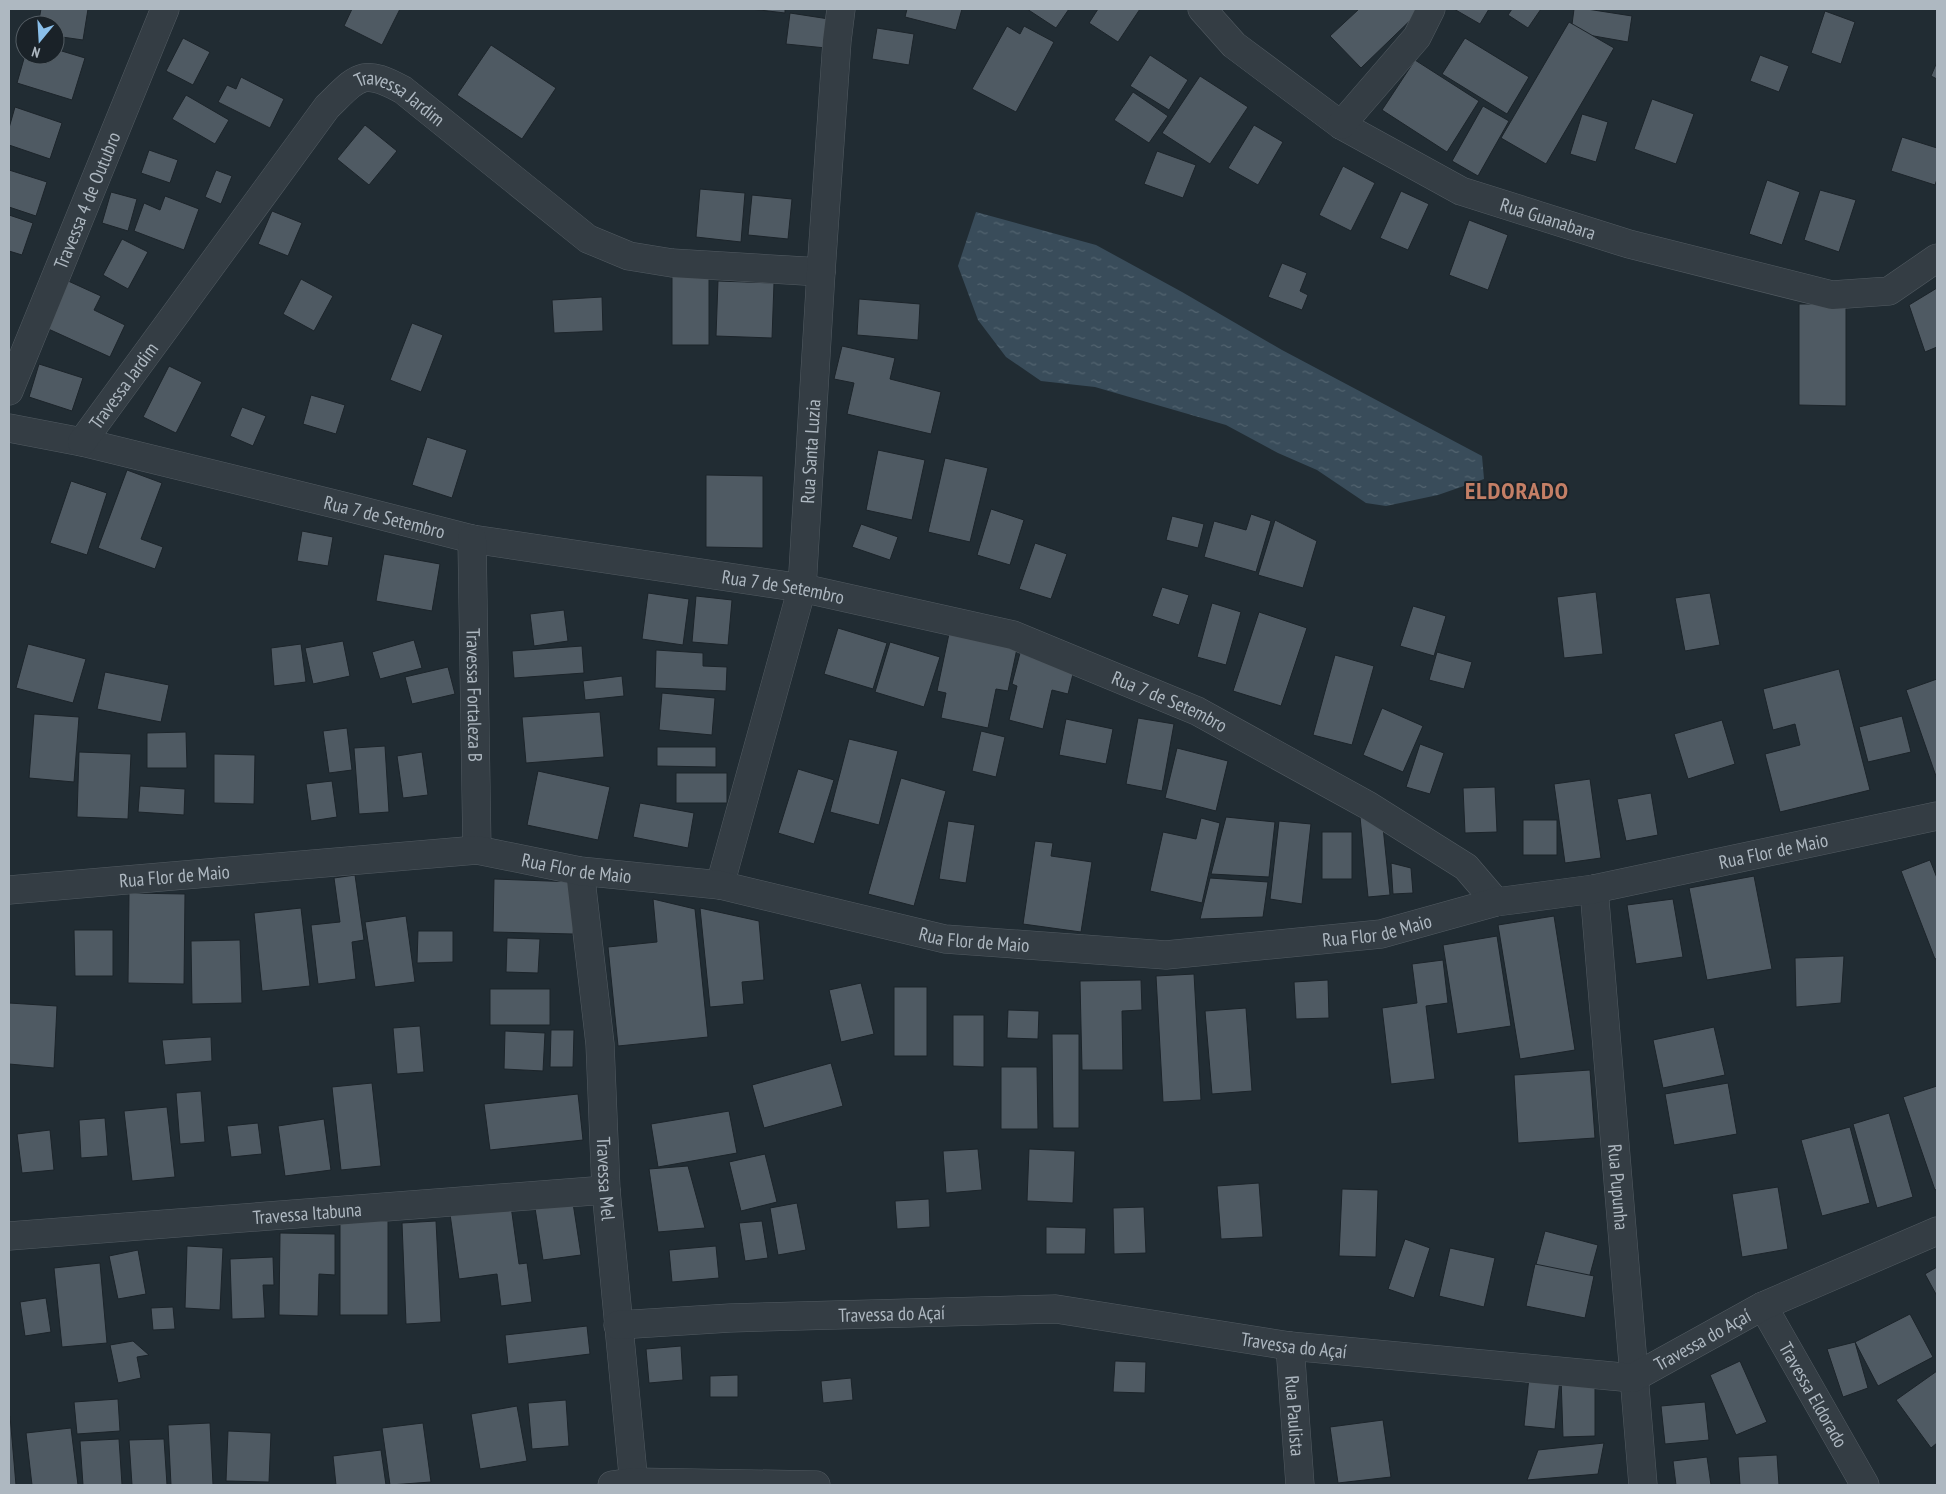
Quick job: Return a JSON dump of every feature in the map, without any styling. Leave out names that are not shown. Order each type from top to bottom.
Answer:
[{"type":"street","name":"Travessa 4 de Outubro","points":[[9,391],[166,9]]},
{"type":"street","name":"Rua Santa Luzia","points":[[720,885],[802,588],[821,272],[837,41],[841,9]]},
{"type":"street","name":"Rua Guanabara","points":[[1202,9],[1234,45],[1342,125],[1461,191],[1629,244],[1832,295],[1889,291],[1937,258]]},
{"type":"street","points":[[1342,125],[1416,37],[1431,9]]},
{"type":"street","name":"Travessa Jardim","points":[[82,442],[327,107],[355,81],[369,76],[383,79],[403,90],[588,239],[629,256],[672,263],[821,272]]},
{"type":"street","name":"Rua 7 de Setembro","points":[[9,428],[82,442],[347,506],[472,539],[802,588],[1013,634],[1197,711],[1369,806],[1466,867],[1496,902]]},
{"type":"street","name":"Travessa Fortaleza B","points":[[472,539],[477,850]]},
{"type":"street","name":"Rua Flor de Maio","points":[[9,890],[477,850],[580,871],[720,885],[945,939],[1166,955],[1381,934],[1496,902],[1594,888],[1937,816]]},
{"type":"street","name":"Travessa Mel","points":[[580,871],[600,1044],[606,1190],[618,1325],[626,1484]]},
{"type":"street","name":"Rua Pupunha","points":[[1594,888],[1643,1485]]},
{"type":"street","name":"Travessa Itabuna","points":[[9,1236],[606,1190]]},
{"type":"street","name":"Travessa do Açaí","points":[[618,1325],[730,1318],[1056,1309],[1290,1346],[1633,1378],[1763,1306],[1937,1231]]},
{"type":"street","name":"Travessa Eldorado","points":[[1763,1306],[1865,1485]]},
{"type":"street","name":"Rua Paulista","points":[[1290,1346],[1300,1485]]},
{"type":"street","points":[[626,1484],[816,1485]]},
{"type":"water","points":[[976,212],[1096,245],[1282,350],[1482,456],[1484,479],[1438,495],[1386,506],[1366,503],[1317,470],[1278,453],[1226,425],[1095,387],[1041,381],[1006,357],[978,320],[958,266]]},
{"type":"building","points":[[41,9],[88,9],[83,40],[65,37],[65,15],[40,15]]},
{"type":"building","points":[[352,9],[400,9],[382,45],[344,26]]},
{"type":"building","points":[[751,9],[785,9],[785,13]]},
{"type":"building","points":[[907,9],[962,9],[956,30],[905,17]]},
{"type":"building","points":[[1027,9],[1069,9],[1056,28]]},
{"type":"building","points":[[1098,9],[1140,9],[1118,42],[1089,23]]},
{"type":"building","points":[[1359,9],[1422,9],[1361,68],[1330,36]]},
{"type":"building","points":[[1454,9],[1489,9],[1480,24]]},
{"type":"building","points":[[1512,9],[1541,9],[1528,28],[1508,15]]},
{"type":"building","points":[[1574,9],[1587,9],[1632,16],[1628,42],[1571,32]]},
{"type":"building","points":[[1825,11],[1855,22],[1841,64],[1811,53]]},
{"type":"building","points":[[790,13],[829,19],[826,48],[786,44]]},
{"type":"building","points":[[1569,22],[1614,48],[1546,164],[1501,138]]},
{"type":"building","points":[[1007,26],[1020,34],[1024,26],[1054,42],[1016,112],[972,89]]},
{"type":"building","points":[[877,28],[914,34],[909,65],[872,59]]},
{"type":"building","points":[[183,38],[210,52],[193,85],[166,71]]},
{"type":"building","points":[[1465,38],[1529,77],[1507,114],[1442,74]]},
{"type":"building","points":[[491,45],[556,88],[522,139],[457,95]]},
{"type":"building","points":[[65,52],[85,58],[72,100],[17,83],[22,65],[65,65]]},
{"type":"building","points":[[1150,55],[1188,80],[1169,110],[1130,86]]},
{"type":"building","points":[[1760,55],[1789,66],[1779,92],[1750,81]]},
{"type":"building","points":[[1415,60],[1479,101],[1447,152],[1382,110]]},
{"type":"building","points":[[1937,62],[1937,79],[1931,76]]},
{"type":"building","points":[[1200,76],[1248,107],[1210,164],[1162,133]]},
{"type":"building","points":[[241,77],[284,99],[270,128],[218,102],[227,85],[236,89]]},
{"type":"building","points":[[1133,92],[1168,116],[1149,143],[1114,120]]},
{"type":"building","points":[[186,95],[229,120],[215,144],[172,119]]},
{"type":"building","points":[[1652,99],[1694,114],[1676,164],[1634,149]]},
{"type":"building","points":[[1483,106],[1509,121],[1478,176],[1452,161]]},
{"type":"building","points":[[15,107],[62,123],[50,159],[9,145],[9,128]]},
{"type":"building","points":[[1582,114],[1608,122],[1596,162],[1570,154]]},
{"type":"building","points":[[365,125],[397,151],[369,185],[337,159]]},
{"type":"building","points":[[1254,125],[1283,142],[1258,185],[1228,168]]},
{"type":"building","points":[[1902,137],[1937,148],[1937,179],[1935,185],[1891,171]]},
{"type":"building","points":[[149,150],[178,160],[170,183],[141,173]]},
{"type":"building","points":[[1157,151],[1196,165],[1183,198],[1144,184]]},
{"type":"building","points":[[1343,166],[1375,183],[1351,231],[1319,215]]},
{"type":"building","points":[[9,170],[47,182],[36,216],[9,207]]},
{"type":"building","points":[[216,170],[232,176],[221,204],[205,197]]},
{"type":"building","points":[[1767,180],[1800,192],[1782,245],[1749,234]]},
{"type":"building","points":[[700,189],[745,193],[741,242],[696,237]]},
{"type":"building","points":[[1820,190],[1856,200],[1839,252],[1804,240]]},
{"type":"building","points":[[1401,191],[1429,204],[1408,250],[1380,238]]},
{"type":"building","points":[[111,192],[137,199],[128,231],[102,223]]},
{"type":"building","points":[[752,195],[792,199],[788,239],[748,235]]},
{"type":"building","points":[[165,196],[199,209],[184,250],[134,231],[144,203],[160,210]]},
{"type":"building","points":[[272,211],[302,223],[288,256],[258,244]]},
{"type":"building","points":[[9,215],[33,223],[22,255],[9,251]]},
{"type":"building","points":[[1469,220],[1508,235],[1488,290],[1449,275]]},
{"type":"building","points":[[122,239],[148,252],[128,289],[103,275]]},
{"type":"building","points":[[1282,263],[1307,273],[1300,291],[1308,295],[1302,310],[1268,297]]},
{"type":"building","points":[[672,275],[709,275],[709,345],[672,345]]},
{"type":"building","points":[[301,279],[333,296],[314,331],[283,314]]},
{"type":"building","points":[[66,280],[101,296],[94,310],[125,325],[110,357],[44,327]]},
{"type":"building","points":[[718,281],[774,283],[772,338],[716,336]]},
{"type":"building","points":[[1937,288],[1937,347],[1925,352],[1909,305]]},
{"type":"building","points":[[602,297],[603,331],[554,333],[552,300]]},
{"type":"building","points":[[859,299],[920,304],[918,340],[857,335]]},
{"type":"building","points":[[1799,304],[1846,304],[1846,406],[1799,405]]},
{"type":"building","points":[[412,323],[443,335],[421,392],[390,380]]},
{"type":"building","points":[[842,346],[895,358],[890,379],[941,392],[931,434],[847,414],[854,383],[834,379]]},
{"type":"building","points":[[39,364],[83,378],[72,411],[29,397]]},
{"type":"building","points":[[169,366],[202,382],[176,433],[143,417]]},
{"type":"building","points":[[311,395],[345,405],[336,434],[303,424]]},
{"type":"building","points":[[242,407],[266,416],[253,446],[230,436]]},
{"type":"building","points":[[427,437],[467,450],[452,498],[412,485]]},
{"type":"building","points":[[878,450],[925,460],[912,520],[866,510]]},
{"type":"building","points":[[945,458],[988,468],[970,542],[928,532]]},
{"type":"building","points":[[127,470],[162,483],[141,539],[163,547],[155,569],[98,548]]},
{"type":"building","points":[[706,475],[763,476],[763,548],[706,547]]},
{"type":"building","points":[[71,481],[107,493],[87,555],[50,543]]},
{"type":"building","points":[[991,509],[1024,520],[1010,565],[977,555]]},
{"type":"building","points":[[1251,514],[1271,521],[1256,572],[1204,557],[1214,521],[1246,530]]},
{"type":"building","points":[[1172,516],[1204,524],[1198,548],[1166,540]]},
{"type":"building","points":[[1275,520],[1317,541],[1303,588],[1258,575]]},
{"type":"building","points":[[861,524],[898,537],[890,560],[852,547]]},
{"type":"building","points":[[302,531],[333,537],[328,566],[297,561]]},
{"type":"building","points":[[1035,543],[1067,554],[1051,599],[1019,589]]},
{"type":"building","points":[[384,554],[440,564],[432,611],[376,601]]},
{"type":"building","points":[[1162,587],[1189,595],[1179,625],[1152,616]]},
{"type":"building","points":[[1596,592],[1603,654],[1564,658],[1557,597]]},
{"type":"building","points":[[648,593],[689,599],[683,645],[642,639]]},
{"type":"building","points":[[1710,593],[1720,645],[1685,651],[1675,598]]},
{"type":"building","points":[[696,596],[732,600],[728,645],[692,642]]},
{"type":"building","points":[[1212,603],[1241,612],[1226,665],[1197,657]]},
{"type":"building","points":[[1413,606],[1446,616],[1434,656],[1400,646]]},
{"type":"building","points":[[564,610],[568,641],[534,646],[530,614]]},
{"type":"building","points":[[1259,612],[1307,628],[1281,706],[1233,691]]},
{"type":"building","points":[[838,628],[887,643],[873,689],[824,674]]},
{"type":"building","points":[[950,629],[1018,644],[1008,691],[996,689],[988,728],[941,718],[946,693],[937,691]]},
{"type":"building","points":[[414,640],[422,668],[380,679],[372,652]]},
{"type":"building","points":[[343,641],[350,676],[313,684],[305,648]]},
{"type":"building","points":[[890,642],[940,657],[924,707],[875,692]]},
{"type":"building","points":[[28,644],[86,659],[73,703],[16,688]]},
{"type":"building","points":[[301,644],[306,682],[274,686],[271,648]]},
{"type":"building","points":[[582,646],[584,673],[514,678],[512,651]]},
{"type":"building","points":[[656,650],[703,653],[703,666],[727,667],[726,691],[655,688]]},
{"type":"building","points":[[1437,652],[1472,662],[1464,689],[1429,680]]},
{"type":"building","points":[[1020,653],[1075,666],[1068,694],[1052,690],[1043,729],[1009,720],[1017,686],[1012,684]]},
{"type":"building","points":[[1335,655],[1374,666],[1352,745],[1313,735]]},
{"type":"building","points":[[448,667],[455,694],[412,704],[405,677]]},
{"type":"building","points":[[1839,669],[1870,790],[1780,812],[1765,754],[1800,745],[1795,724],[1773,730],[1763,689]]},
{"type":"building","points":[[105,672],[169,685],[161,722],[97,709]]},
{"type":"building","points":[[622,676],[624,696],[585,700],[583,681]]},
{"type":"building","points":[[1937,679],[1937,779],[1906,690]]},
{"type":"building","points":[[662,693],[715,698],[712,735],[659,730]]},
{"type":"building","points":[[1382,708],[1423,726],[1403,772],[1363,755]]},
{"type":"building","points":[[600,712],[604,757],[526,763],[522,717]]},
{"type":"building","points":[[34,714],[79,717],[74,782],[29,778]]},
{"type":"building","points":[[1902,716],[1911,752],[1868,762],[1859,727]]},
{"type":"building","points":[[1138,718],[1174,724],[1162,791],[1126,784]]},
{"type":"building","points":[[1066,719],[1113,729],[1106,764],[1059,755]]},
{"type":"building","points":[[1722,720],[1735,764],[1688,779],[1674,734]]},
{"type":"building","points":[[347,728],[352,770],[329,773],[323,731]]},
{"type":"building","points":[[981,731],[1005,737],[996,777],[972,771]]},
{"type":"building","points":[[186,732],[187,768],[147,768],[147,733]]},
{"type":"building","points":[[849,739],[898,751],[879,825],[830,812]]},
{"type":"building","points":[[1420,744],[1444,753],[1430,794],[1406,787]]},
{"type":"building","points":[[385,746],[389,812],[359,814],[354,748]]},
{"type":"building","points":[[657,747],[716,747],[716,767],[657,766]]},
{"type":"building","points":[[1177,748],[1228,761],[1216,811],[1165,798]]},
{"type":"building","points":[[79,752],[131,754],[128,819],[77,817]]},
{"type":"building","points":[[422,752],[428,795],[403,798],[397,756]]},
{"type":"building","points":[[214,754],[255,755],[254,804],[214,803]]},
{"type":"building","points":[[798,769],[834,780],[814,844],[778,833]]},
{"type":"building","points":[[538,771],[610,787],[598,840],[527,825]]},
{"type":"building","points":[[676,773],[727,773],[727,803],[676,803]]},
{"type":"building","points":[[901,778],[946,791],[914,906],[868,894]]},
{"type":"building","points":[[1590,779],[1601,858],[1565,863],[1554,784]]},
{"type":"building","points":[[332,781],[337,817],[311,821],[306,784]]},
{"type":"building","points":[[140,786],[185,789],[184,815],[138,812]]},
{"type":"building","points":[[1495,787],[1497,832],[1465,833],[1463,788]]},
{"type":"building","points":[[1651,793],[1658,835],[1626,841],[1617,799]]},
{"type":"building","points":[[640,803],[694,813],[688,848],[633,837]]},
{"type":"building","points":[[1226,817],[1275,822],[1269,877],[1211,874]]},
{"type":"building","points":[[1360,817],[1383,827],[1390,895],[1368,897]]},
{"type":"building","points":[[1201,818],[1220,823],[1202,903],[1150,891],[1163,832],[1196,839]]},
{"type":"building","points":[[1523,820],[1557,820],[1557,855],[1523,855]]},
{"type":"building","points":[[948,821],[975,825],[966,883],[939,879]]},
{"type":"building","points":[[1279,821],[1311,824],[1302,904],[1270,899]]},
{"type":"building","points":[[1322,832],[1352,832],[1352,879],[1322,879]]},
{"type":"building","points":[[1035,841],[1053,843],[1051,856],[1092,862],[1081,932],[1023,924]]},
{"type":"building","points":[[1930,860],[1937,878],[1937,958],[1935,959],[1901,871]]},
{"type":"building","points":[[1391,863],[1411,868],[1413,893],[1393,894]]},
{"type":"building","points":[[355,875],[364,940],[352,942],[356,979],[318,984],[311,925],[340,922],[334,878]]},
{"type":"building","points":[[1754,876],[1772,969],[1707,980],[1689,888]]},
{"type":"building","points":[[1210,878],[1268,882],[1263,917],[1200,919]]},
{"type":"building","points":[[494,879],[575,882],[573,934],[493,932]]},
{"type":"building","points":[[129,893],[185,894],[184,984],[128,983]]},
{"type":"building","points":[[653,899],[695,909],[708,1037],[618,1046],[608,947],[657,942]]},
{"type":"building","points":[[1673,899],[1683,957],[1636,964],[1627,905]]},
{"type":"building","points":[[301,908],[310,986],[262,991],[254,913]]},
{"type":"building","points":[[700,908],[759,921],[764,980],[742,982],[744,1004],[710,1007]]},
{"type":"building","points":[[406,916],[415,982],[375,987],[365,922]]},
{"type":"building","points":[[1554,916],[1575,1050],[1520,1059],[1498,925]]},
{"type":"building","points":[[74,930],[113,930],[113,976],[75,976]]},
{"type":"building","points":[[418,931],[453,931],[453,962],[417,963]]},
{"type":"building","points":[[1497,936],[1511,1026],[1457,1034],[1443,945]]},
{"type":"building","points":[[507,938],[540,939],[538,973],[506,972]]},
{"type":"building","points":[[240,940],[242,1003],[192,1004],[191,941]]},
{"type":"building","points":[[1844,956],[1841,1003],[1796,1007],[1795,958]]},
{"type":"building","points":[[1443,960],[1448,1003],[1426,1006],[1435,1079],[1391,1084],[1382,1008],[1417,1003],[1412,964]]},
{"type":"building","points":[[1194,974],[1201,1100],[1163,1102],[1156,976]]},
{"type":"building","points":[[1141,980],[1142,1010],[1122,1011],[1123,1070],[1082,1070],[1080,981]]},
{"type":"building","points":[[1328,980],[1329,1018],[1296,1019],[1294,982]]},
{"type":"building","points":[[861,983],[874,1034],[841,1042],[829,990]]},
{"type":"building","points":[[894,987],[927,987],[927,1056],[894,1056]]},
{"type":"building","points":[[490,989],[550,989],[550,1025],[490,1025]]},
{"type":"building","points":[[9,1003],[57,1006],[54,1068],[9,1064]]},
{"type":"building","points":[[1246,1008],[1252,1091],[1212,1094],[1205,1011]]},
{"type":"building","points":[[1008,1010],[1039,1011],[1038,1039],[1007,1038]]},
{"type":"building","points":[[953,1015],[984,1015],[984,1067],[953,1066]]},
{"type":"building","points":[[420,1026],[424,1072],[397,1074],[393,1028]]},
{"type":"building","points":[[1714,1027],[1725,1075],[1663,1088],[1653,1040]]},
{"type":"building","points":[[551,1030],[574,1030],[573,1067],[550,1067]]},
{"type":"building","points":[[505,1031],[545,1033],[543,1071],[504,1069]]},
{"type":"building","points":[[1052,1034],[1079,1034],[1079,1128],[1053,1128]]},
{"type":"building","points":[[211,1037],[212,1061],[165,1065],[162,1040]]},
{"type":"building","points":[[831,1063],[843,1106],[764,1128],[752,1085]]},
{"type":"building","points":[[1001,1067],[1037,1067],[1038,1129],[1001,1129]]},
{"type":"building","points":[[1590,1070],[1595,1138],[1518,1143],[1514,1075]]},
{"type":"building","points":[[372,1083],[381,1166],[341,1170],[332,1087]]},
{"type":"building","points":[[1728,1083],[1737,1134],[1674,1145],[1665,1094]]},
{"type":"building","points":[[1937,1086],[1937,1189],[1935,1190],[1903,1097]]},
{"type":"building","points":[[201,1091],[205,1142],[180,1144],[176,1093]]},
{"type":"building","points":[[578,1094],[583,1140],[490,1150],[484,1104]]},
{"type":"building","points":[[167,1107],[175,1177],[132,1181],[124,1111]]},
{"type":"building","points":[[729,1111],[737,1153],[658,1167],[651,1124]]},
{"type":"building","points":[[1889,1113],[1913,1197],[1877,1208],[1853,1124]]},
{"type":"building","points":[[105,1118],[108,1156],[81,1158],[79,1120]]},
{"type":"building","points":[[324,1119],[331,1170],[285,1176],[278,1126]]},
{"type":"building","points":[[258,1123],[262,1154],[231,1157],[227,1126]]},
{"type":"building","points":[[1850,1127],[1870,1203],[1822,1216],[1801,1140]]},
{"type":"building","points":[[50,1130],[54,1170],[22,1173],[17,1134]]},
{"type":"building","points":[[978,1149],[982,1190],[946,1193],[943,1151]]},
{"type":"building","points":[[1029,1149],[1075,1151],[1073,1203],[1027,1201]]},
{"type":"building","points":[[765,1154],[777,1202],[741,1211],[729,1162]]},
{"type":"building","points":[[688,1166],[705,1228],[658,1232],[649,1169]]},
{"type":"building","points":[[1259,1183],[1263,1237],[1221,1239],[1217,1186]]},
{"type":"building","points":[[1778,1187],[1788,1249],[1742,1257],[1732,1194]]},
{"type":"building","points":[[1342,1189],[1378,1190],[1376,1257],[1339,1256]]},
{"type":"building","points":[[929,1199],[930,1227],[897,1229],[895,1201]]},
{"type":"building","points":[[573,1203],[581,1255],[543,1260],[535,1208]]},
{"type":"building","points":[[797,1203],[806,1250],[778,1255],[770,1208]]},
{"type":"building","points":[[511,1206],[519,1264],[527,1263],[532,1302],[501,1306],[497,1274],[459,1279],[450,1214]]},
{"type":"building","points":[[1144,1207],[1146,1253],[1114,1254],[1113,1208]]},
{"type":"building","points":[[340,1221],[388,1221],[388,1315],[340,1315]]},
{"type":"building","points":[[436,1221],[441,1322],[406,1324],[402,1223]]},
{"type":"building","points":[[762,1221],[768,1258],[745,1261],[739,1223]]},
{"type":"building","points":[[1046,1227],[1086,1228],[1085,1254],[1046,1254]]},
{"type":"building","points":[[1545,1231],[1598,1245],[1588,1282],[1535,1268]]},
{"type":"building","points":[[280,1233],[335,1234],[335,1275],[319,1274],[318,1316],[279,1315]]},
{"type":"building","points":[[1405,1239],[1430,1248],[1414,1298],[1388,1289]]},
{"type":"building","points":[[187,1246],[223,1248],[220,1310],[185,1308]]},
{"type":"building","points":[[716,1246],[719,1278],[672,1282],[669,1250]]},
{"type":"building","points":[[1450,1248],[1495,1258],[1484,1307],[1439,1296]]},
{"type":"building","points":[[138,1250],[146,1294],[118,1299],[109,1256]]},
{"type":"building","points":[[273,1257],[274,1285],[263,1285],[265,1318],[232,1319],[230,1259]]},
{"type":"building","points":[[100,1263],[107,1343],[62,1347],[54,1268]]},
{"type":"building","points":[[1535,1264],[1594,1276],[1585,1318],[1526,1306]]},
{"type":"building","points":[[1937,1267],[1937,1296],[1925,1274]]},
{"type":"building","points":[[46,1298],[51,1332],[25,1336],[20,1302]]},
{"type":"building","points":[[173,1307],[175,1329],[153,1330],[151,1308]]},
{"type":"building","points":[[1910,1314],[1933,1357],[1878,1386],[1855,1342]]},
{"type":"building","points":[[587,1326],[590,1354],[508,1364],[505,1335]]},
{"type":"building","points":[[133,1341],[149,1355],[137,1357],[141,1378],[118,1383],[110,1345]]},
{"type":"building","points":[[1855,1342],[1868,1388],[1843,1397],[1827,1349]]},
{"type":"building","points":[[681,1346],[683,1380],[649,1383],[646,1349]]},
{"type":"building","points":[[1115,1361],[1146,1362],[1145,1393],[1113,1392]]},
{"type":"building","points":[[1740,1361],[1767,1422],[1736,1435],[1710,1375]]},
{"type":"building","points":[[1937,1371],[1937,1443],[1931,1448],[1896,1400]]},
{"type":"building","points":[[738,1375],[738,1397],[710,1397],[710,1376]]},
{"type":"building","points":[[1529,1377],[1560,1379],[1555,1429],[1524,1426]]},
{"type":"building","points":[[1561,1377],[1595,1377],[1595,1436],[1563,1437]]},
{"type":"building","points":[[851,1378],[853,1400],[823,1403],[821,1381]]},
{"type":"building","points":[[118,1399],[120,1431],[77,1434],[74,1402]]},
{"type":"building","points":[[566,1400],[569,1446],[532,1449],[528,1403]]},
{"type":"building","points":[[1705,1402],[1709,1440],[1665,1444],[1661,1406]]},
{"type":"building","points":[[517,1406],[527,1461],[480,1469],[471,1414]]},
{"type":"building","points":[[10,1416],[16,1485],[9,1485]]},
{"type":"building","points":[[1383,1420],[1391,1477],[1338,1483],[1330,1427]]},
{"type":"building","points":[[210,1423],[213,1485],[171,1485],[168,1425]]},
{"type":"building","points":[[423,1423],[431,1482],[390,1485],[382,1428]]},
{"type":"building","points":[[71,1428],[78,1485],[32,1485],[26,1433]]},
{"type":"building","points":[[228,1431],[271,1433],[269,1482],[226,1481]]},
{"type":"building","points":[[119,1439],[122,1485],[83,1485],[80,1441]]},
{"type":"building","points":[[164,1439],[167,1485],[132,1485],[129,1440]]},
{"type":"building","points":[[1604,1443],[1598,1474],[1527,1480],[1538,1450]]},
{"type":"building","points":[[381,1450],[386,1485],[336,1485],[333,1456]]},
{"type":"building","points":[[1777,1455],[1779,1485],[1740,1485],[1738,1457]]},
{"type":"building","points":[[1707,1457],[1711,1485],[1676,1485],[1673,1461]]},
{"type":"district","name":"ELDORADO","points":[[1517,490]]}]
